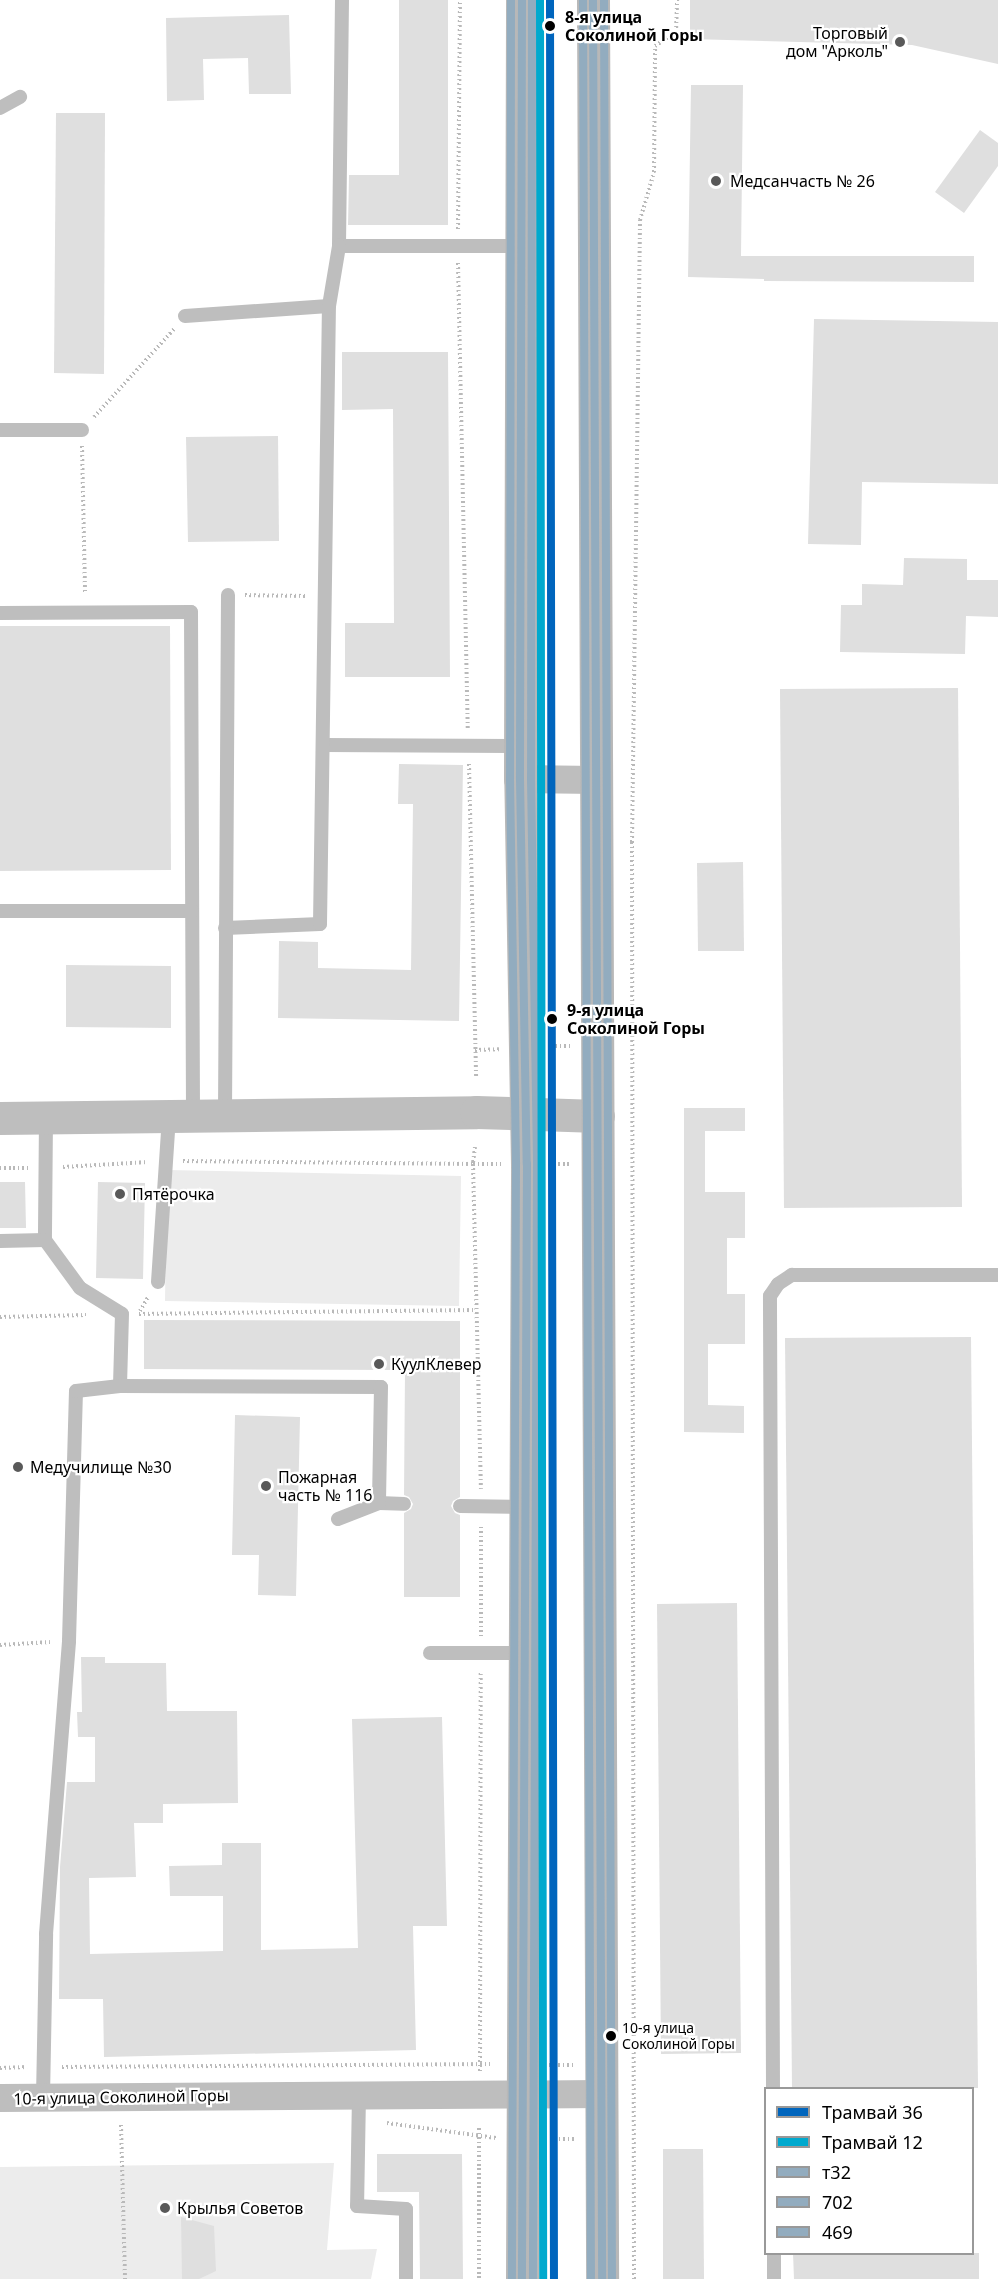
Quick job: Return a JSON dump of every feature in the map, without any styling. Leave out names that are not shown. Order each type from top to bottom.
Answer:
[{"type":"main road","points":[[522,0],[520,779],[526,1114],[522,2279]]},
{"type":"main road","points":[[593,0],[602,2279]]},
{"type":"street","points":[[520,779],[596,780]]},
{"type":"street","points":[[0,1118],[476,1112],[598,1116]]},
{"type":"street","name":"10-я улица Соколиной Горы","points":[[0,2098],[43,2097],[360,2107],[521,2094],[602,2094]]},
{"type":"lane","points":[[225,928],[320,924],[329,306],[339,246],[342,0]]},
{"type":"lane","points":[[0,108],[20,97]]},
{"type":"lane","points":[[339,246],[523,246]]},
{"type":"lane","points":[[186,316],[329,306]]},
{"type":"lane","points":[[0,430],[82,430]]},
{"type":"lane","points":[[158,1282],[166,1161],[196,1116],[225,928],[228,595]]},
{"type":"lane","points":[[0,612],[191,612],[192,910],[196,1116]]},
{"type":"lane","points":[[324,745],[520,746]]},
{"type":"lane","points":[[0,911],[192,910]]},
{"type":"lane","points":[[46,1117],[45,1240],[80,1288],[122,1314],[120,1386]]},
{"type":"lane","points":[[0,1241],[45,1240]]},
{"type":"lane","points":[[772,2087],[770,1296],[778,1284],[792,1275],[998,1275]]},
{"type":"lane","points":[[43,2097],[69,1641],[76,1391],[120,1386],[381,1387],[379,1503]]},
{"type":"lane","points":[[338,1519],[379,1503],[404,1504]]},
{"type":"lane","points":[[460,1506],[525,1508]]},
{"type":"lane","points":[[430,1653],[524,1653]]},
{"type":"lane","points":[[360,2107],[357,2206],[406,2209],[406,2279]]},
{"type":"lane","points":[[774,2255],[774,2279]]},
{"type":"path","points":[[460,0],[458,246],[476,1078]]},
{"type":"path","points":[[634,2279],[632,842],[640,220],[654,172],[655,46],[676,32],[677,0]]},
{"type":"path","points":[[95,594],[84,594],[82,430],[186,316]]},
{"type":"path","points":[[228,595],[326,596]]},
{"type":"path","points":[[544,1047],[577,1045]]},
{"type":"path","points":[[476,1050],[500,1049]]},
{"type":"path","points":[[475,1147],[473,1164],[482,1506],[480,2072]]},
{"type":"path","points":[[0,1168],[45,1168],[166,1161],[505,1164]]},
{"type":"path","points":[[547,1164],[577,1164]]},
{"type":"path","points":[[0,1317],[476,1311]]},
{"type":"path","points":[[329,1321],[331,1313]]},
{"type":"path","points":[[0,1645],[69,1641]]},
{"type":"path","points":[[0,2068],[490,2064]]},
{"type":"path","points":[[546,2065],[578,2065]]},
{"type":"path","points":[[360,2107],[479,2137],[496,2138]]},
{"type":"path","points":[[121,2125],[125,2279]]},
{"type":"path","points":[[479,2128],[479,2279]]},
{"type":"path","points":[[542,2138],[579,2139]]},
{"type":"shaded area","points":[[167,1170],[461,1176],[459,1306],[165,1301]]},
{"type":"shaded area","name":"Крылья Советов","points":[[334,2163],[327,2250],[377,2249],[371,2279],[0,2279],[0,2167]]},
{"type":"building","points":[[399,0],[448,0],[448,225],[348,225],[349,175],[399,175]]},
{"type":"building","name":"Торговый дом \"Арколь\"","points":[[690,0],[998,0],[998,64],[912,45],[690,39]]},
{"type":"building","points":[[289,15],[291,94],[249,94],[248,58],[203,59],[204,100],[167,101],[166,18]]},
{"type":"building","name":"Медсанчасть № 26","points":[[691,85],[743,85],[741,256],[974,256],[974,282],[764,281],[764,279],[688,277]]},
{"type":"building","points":[[56,113],[105,113],[104,374],[54,373]]},
{"type":"building","points":[[980,130],[998,143],[998,166],[964,213],[935,192]]},
{"type":"building","points":[[814,319],[998,322],[998,484],[862,482],[861,545],[808,544]]},
{"type":"building","points":[[342,352],[448,352],[450,677],[345,677],[345,623],[394,623],[393,409],[342,410]]},
{"type":"building","points":[[278,436],[279,541],[188,542],[186,437]]},
{"type":"building","points":[[904,558],[967,559],[967,580],[998,580],[998,617],[966,616],[965,654],[840,652],[841,605],[862,605],[862,584],[903,585]]},
{"type":"building","points":[[0,626],[170,626],[171,870],[0,871]]},
{"type":"building","points":[[958,688],[962,1207],[784,1208],[780,689]]},
{"type":"building","points":[[399,764],[463,765],[459,1021],[278,1018],[279,941],[318,942],[318,968],[411,970],[413,804],[398,804]]},
{"type":"building","points":[[743,862],[744,951],[698,951],[697,863]]},
{"type":"building","points":[[66,965],[171,966],[171,1028],[66,1027]]},
{"type":"building","points":[[684,1108],[745,1108],[745,1131],[705,1131],[705,1192],[745,1192],[745,1238],[727,1238],[727,1294],[745,1294],[745,1344],[708,1344],[708,1405],[744,1406],[744,1433],[684,1432]]},
{"type":"building","points":[[0,1182],[25,1182],[26,1228],[0,1228]]},
{"type":"building","points":[[98,1182],[145,1183],[143,1279],[96,1278]]},
{"type":"building","points":[[144,1320],[460,1321],[460,1497],[453,1501],[451,1506],[455,1513],[460,1515],[460,1597],[404,1597],[404,1513],[411,1509],[413,1504],[409,1497],[404,1495],[405,1370],[144,1369]]},
{"type":"building","points":[[971,1337],[978,2088],[792,2087],[785,1338]]},
{"type":"building","name":"Пожарная часть № 116","points":[[235,1415],[300,1417],[296,1596],[258,1595],[259,1555],[232,1555]]},
{"type":"building","points":[[737,1603],[741,2053],[661,2054],[657,1604]]},
{"type":"building","points":[[81,1657],[105,1657],[105,1663],[166,1663],[167,1711],[237,1711],[238,1803],[163,1804],[163,1823],[134,1823],[136,1877],[89,1878],[90,1954],[223,1951],[223,1896],[170,1896],[169,1866],[222,1865],[222,1843],[261,1843],[261,1950],[358,1948],[352,1719],[442,1717],[447,1926],[413,1926],[416,2050],[104,2057],[103,1999],[59,1999],[60,1867],[67,1782],[95,1782],[95,1737],[78,1737],[77,1712],[82,1712]]},
{"type":"building","points":[[663,2149],[703,2149],[704,2279],[663,2279]]},
{"type":"building","points":[[377,2154],[462,2154],[463,2279],[420,2279],[419,2192],[377,2192]]},
{"type":"building","points":[[181,2217],[214,2226],[216,2271],[199,2279],[182,2279]]},
{"type":"building","points":[[974,2253],[979,2253],[979,2279],[794,2279],[793,2255],[974,2255]]},
{"type":"tram line","name":"12","points":[[540,0],[543,2279]]},
{"type":"tram line","name":"36","points":[[550,0],[554,2279]]},
{"type":"transit line","name":"469","points":[[511,0],[510,779],[516,1164],[512,2279]]},
{"type":"transit line","name":"т32","points":[[522,0],[520,779],[527,1164],[522,2279]]},
{"type":"transit line","name":"702","points":[[532,0],[531,779],[537,1164],[533,2279]]},
{"type":"transit line","name":"702","points":[[583,0],[591,2279]]},
{"type":"transit line","name":"т32","points":[[593,0],[602,2279]]},
{"type":"transit line","name":"469","points":[[604,0],[612,2279]]},
{"type":"place","name":"8-я улица Соколиной Горы","points":[[550,26]]},
{"type":"place","name":"Торговый дом \"Арколь\"","points":[[900,42]]},
{"type":"place","name":"Медсанчасть № 26","points":[[716,181]]},
{"type":"place","name":"9-я улица Соколиной Горы","points":[[552,1019]]},
{"type":"place","name":"Пятёрочка","points":[[120,1194]]},
{"type":"place","name":"КуулКлевер","points":[[379,1364]]},
{"type":"place","name":"Медучилище №30","points":[[18,1467]]},
{"type":"place","name":"Пожарная часть № 116","points":[[266,1486]]},
{"type":"place","name":"10-я улица Соколиной Горы","points":[[611,2036]]},
{"type":"place","name":"Крылья Советов","points":[[165,2208]]}]
